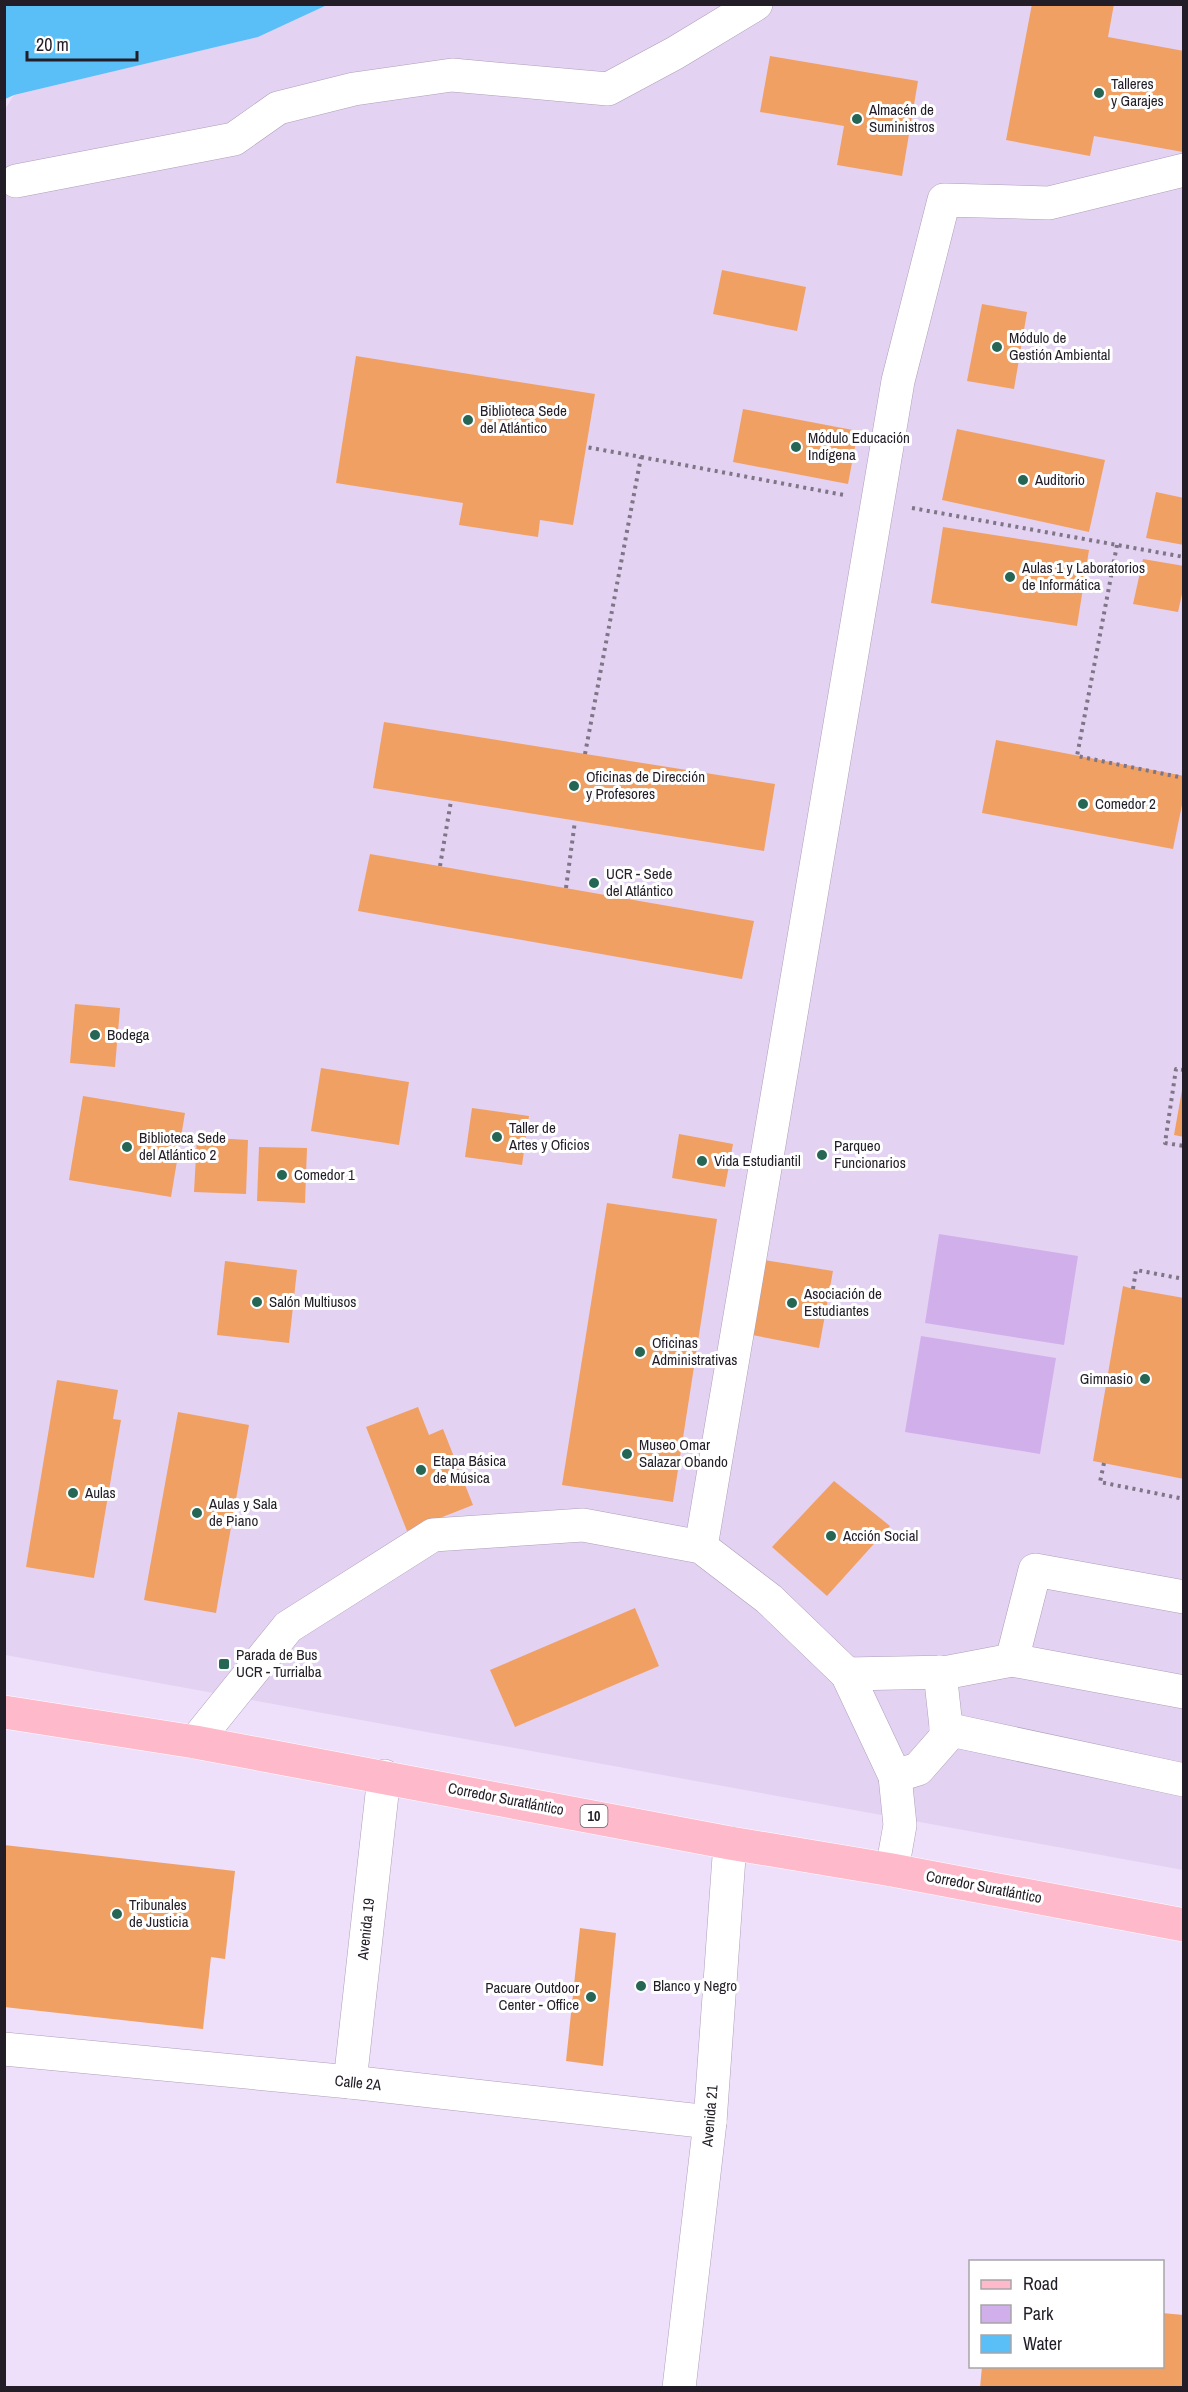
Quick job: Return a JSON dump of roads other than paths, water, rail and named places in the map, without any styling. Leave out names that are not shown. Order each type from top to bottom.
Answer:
[{"type":"main road","name":"Corredor Suratlántico","points":[[4,1712],[195,1742],[384,1776],[730,1843],[892,1870],[1184,1925]]},
{"type":"street","points":[[16,181],[234,139],[278,108],[354,89],[452,75],[608,89],[675,53],[756,4]]},
{"type":"street","points":[[701,1547],[898,381],[944,200],[1049,203],[1184,170]]},
{"type":"street","points":[[195,1742],[288,1627],[433,1535],[583,1525],[701,1547],[769,1599],[848,1674],[895,1776],[900,1825],[892,1870]]},
{"type":"street","points":[[1012,1660],[1035,1570],[1184,1597]]},
{"type":"street","points":[[848,1674],[940,1672],[1012,1660],[1184,1692]]},
{"type":"street","points":[[895,1776],[918,1769],[947,1736],[940,1672]]},
{"type":"street","points":[[946,1730],[1184,1780]]},
{"type":"street","name":"Avenida 19","points":[[350,2082],[384,1776]]},
{"type":"street","name":"Avenida 21","points":[[679,2388],[710,2122],[730,1843]]},
{"type":"street","name":"Calle 2A","points":[[4,2049],[350,2082],[710,2122]]},
{"type":"water","points":[[5,4],[327,5],[258,37],[5,99]]},
{"type":"place","name":"Talleres y Garajes","points":[[1099,93]]},
{"type":"place","name":"Almacén de Suministros","points":[[857,119]]},
{"type":"place","name":"Módulo de Gestión Ambiental","points":[[997,347]]},
{"type":"place","name":"Biblioteca Sede del Atlántico","points":[[468,420]]},
{"type":"place","name":"Módulo Educación Indígena","points":[[796,447]]},
{"type":"place","name":"Auditorio","points":[[1023,480]]},
{"type":"place","name":"Aulas 1 y Laboratorios de Informática","points":[[1010,577]]},
{"type":"place","name":"Oficinas de Dirección y Profesores","points":[[574,786]]},
{"type":"place","name":"Comedor 2","points":[[1083,804]]},
{"type":"place","name":"UCR - Sede del Atlántico","points":[[594,883]]},
{"type":"place","name":"Bodega","points":[[95,1035]]},
{"type":"place","name":"Taller de Artes y Oficios","points":[[497,1137]]},
{"type":"place","name":"Biblioteca Sede del Atlántico 2","points":[[127,1147]]},
{"type":"place","name":"Parqueo Funcionarios","points":[[822,1155]]},
{"type":"place","name":"Vida Estudiantil","points":[[702,1161]]},
{"type":"place","name":"Comedor 1","points":[[282,1175]]},
{"type":"place","name":"Salón Multiusos","points":[[257,1302]]},
{"type":"place","name":"Asociación de Estudiantes","points":[[792,1303]]},
{"type":"place","name":"Oficinas Administrativas","points":[[640,1352]]},
{"type":"place","name":"Gimnasio","points":[[1145,1379]]},
{"type":"place","name":"Museo Omar Salazar Obando","points":[[627,1454]]},
{"type":"place","name":"Etapa Básica de Música","points":[[421,1470]]},
{"type":"place","name":"Aulas","points":[[73,1493]]},
{"type":"place","name":"Aulas y Sala de Piano","points":[[197,1513]]},
{"type":"place","name":"Acción Social","points":[[831,1536]]},
{"type":"place","name":"Parada de Bus UCR - Turrialba","points":[[224,1664]]},
{"type":"place","name":"Tribunales de Justicia","points":[[117,1914]]},
{"type":"place","name":"Blanco y Negro","points":[[641,1986]]},
{"type":"place","name":"Pacuare Outdoor Center - Office","points":[[591,1997]]}]
